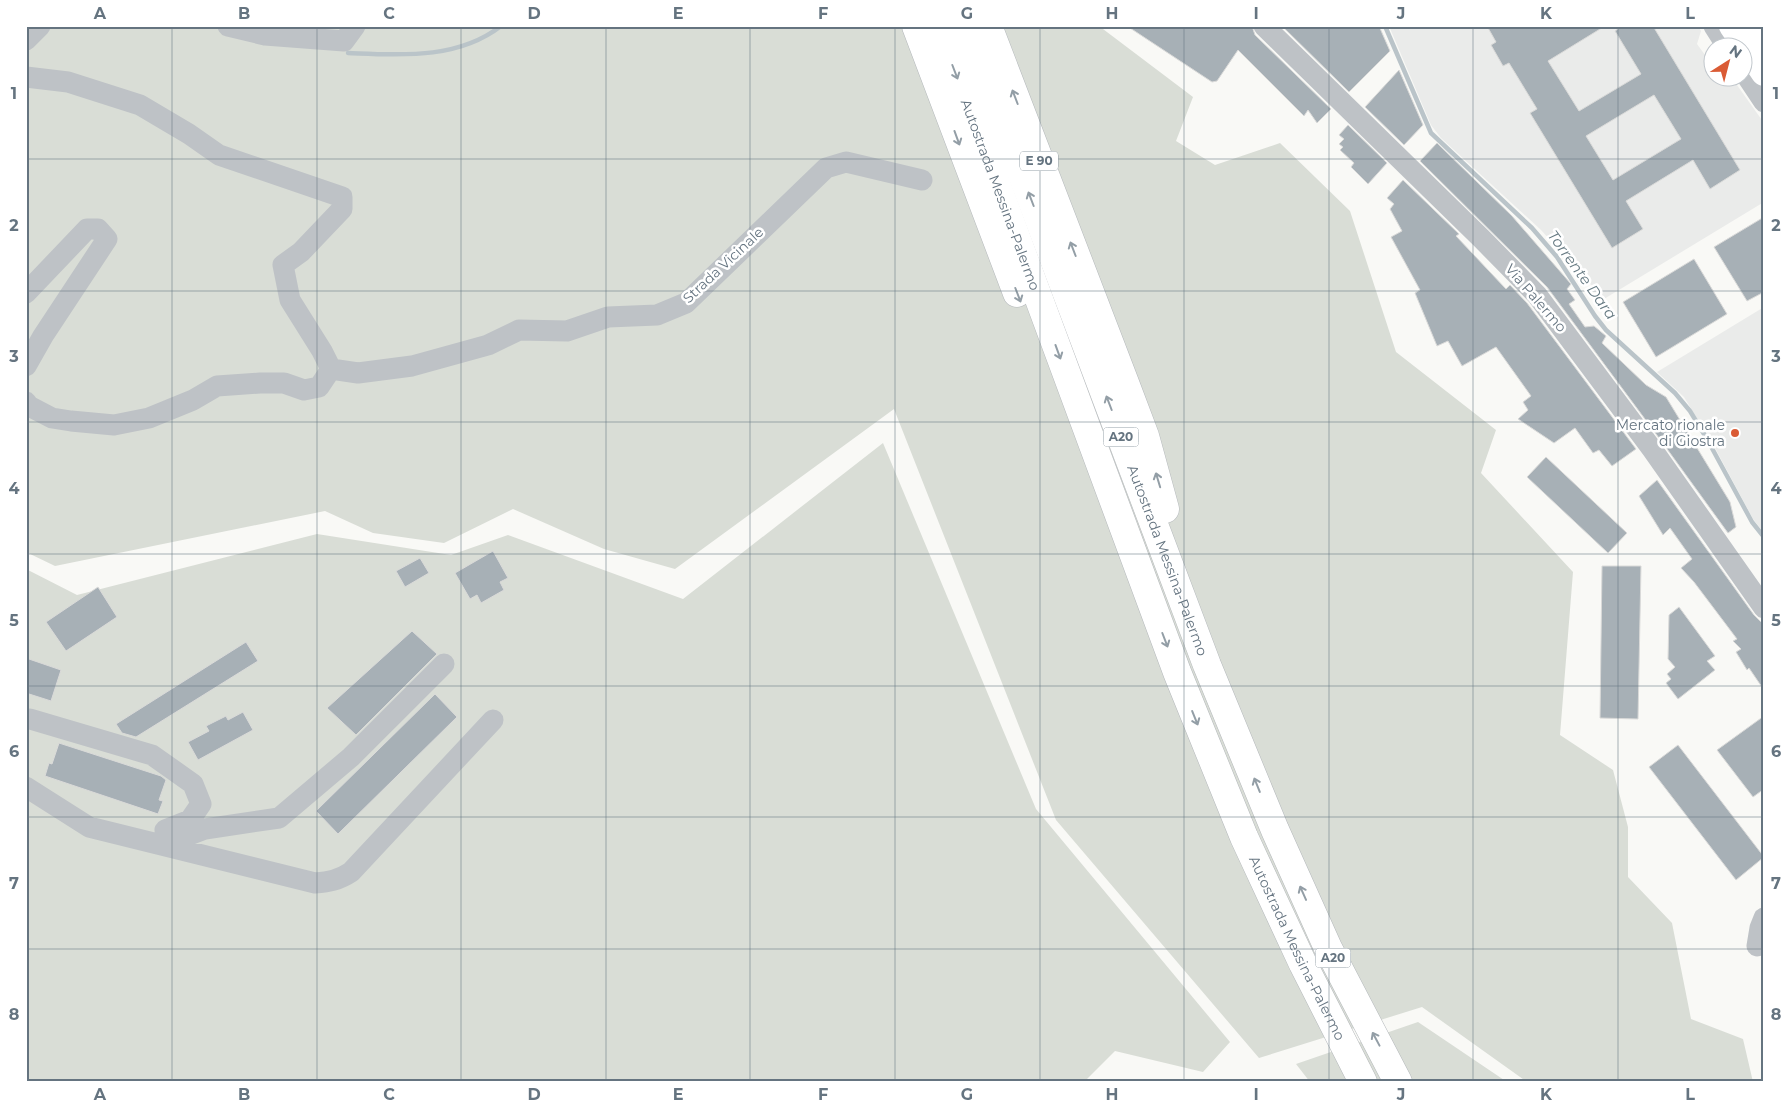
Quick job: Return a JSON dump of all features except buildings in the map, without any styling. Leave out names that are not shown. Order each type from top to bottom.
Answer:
[{"type":"highway","points":[[916,26],[1106,528],[1153,608]]},
{"type":"highway","name":"Autostrada Messina-Palermo","points":[[938,26],[1177,672],[1244,837],[1302,964],[1363,1082]]},
{"type":"highway","name":"Autostrada Messina-Palermo","points":[[966,26],[1207,665],[1275,830],[1328,948],[1398,1082]]},
{"type":"highway","name":"E 90","points":[[988,26],[1147,445],[1160,488],[1176,556],[1182,596]]},
{"type":"main road","points":[[1732,26],[1764,73]]},
{"type":"main road","points":[[1755,26],[1764,39]]},
{"type":"street","points":[[26,40],[40,26]]},
{"type":"street","points":[[228,26],[264,35],[344,41],[355,26]]},
{"type":"street","name":"Via Palermo","points":[[1264,26],[1537,295],[1646,441],[1764,608]]},
{"type":"street","points":[[1714,26],[1722,38]]},
{"type":"street","points":[[26,77],[68,82],[140,106],[189,134],[219,155],[342,197],[342,209],[301,252],[283,266],[290,300],[322,350],[330,369],[319,387],[304,390],[284,383],[216,386],[193,400],[149,418],[114,425],[52,418],[29,406],[26,402]]},
{"type":"street","points":[[1752,84],[1764,102]]},
{"type":"street","name":"Strada Vicinale","points":[[330,369],[358,373],[412,366],[488,345],[519,330],[567,331],[608,317],[657,315],[686,303],[826,168],[846,162],[922,180]]},
{"type":"street","points":[[26,294],[87,229],[98,229],[106,239],[26,366]]},
{"type":"street","points":[[163,845],[204,829],[279,818],[351,756],[444,664]]},
{"type":"street","points":[[30,719],[152,756],[193,784],[201,804],[190,820],[138,838]]},
{"type":"street","points":[[26,787],[89,827],[315,882],[332,882],[351,872],[493,720]]},
{"type":"street","points":[[1757,946],[1764,918]]},
{"type":"shaded area","points":[[26,26],[1099,26],[1193,97],[1176,141],[1215,165],[1280,143],[1350,211],[1396,352],[1496,430],[1481,473],[1573,572],[1560,735],[1613,770],[1628,827],[1628,877],[1672,923],[1691,1019],[1743,1039],[1753,1082],[1527,1082],[1422,1007],[1259,1058],[1056,820],[894,409],[675,569],[604,549],[513,509],[444,543],[373,533],[325,511],[55,566],[26,552]]},
{"type":"shaded area","points":[[1389,26],[1698,26],[1701,31],[1697,44],[1702,51],[1702,88],[1739,88],[1764,123],[1764,202],[1604,299],[1541,230],[1441,138],[1431,125]]},
{"type":"shaded area","name":"Mercato rionale di Giostra","points":[[1764,307],[1764,533],[1753,519],[1715,448],[1684,397],[1657,372]]},
{"type":"shaded area","points":[[883,443],[1036,809],[1230,1042],[1203,1072],[1115,1051],[1084,1082],[26,1082],[26,569],[77,595],[317,534],[451,555],[508,535],[683,599]]},
{"type":"shaded area","points":[[1418,1022],[1507,1082],[1310,1082],[1296,1064]]},
{"type":"waterway","name":"Torrente Dara","points":[[348,53],[408,54],[447,50],[466,45],[484,37],[501,26]]},
{"type":"waterway","name":"Torrente Dara","points":[[1385,26],[1431,133],[1532,228],[1557,257],[1606,330],[1675,393],[1690,411],[1752,522],[1764,537]]},
{"type":"place","name":"Mercato rionale di Giostra","points":[[1735,433]]}]
